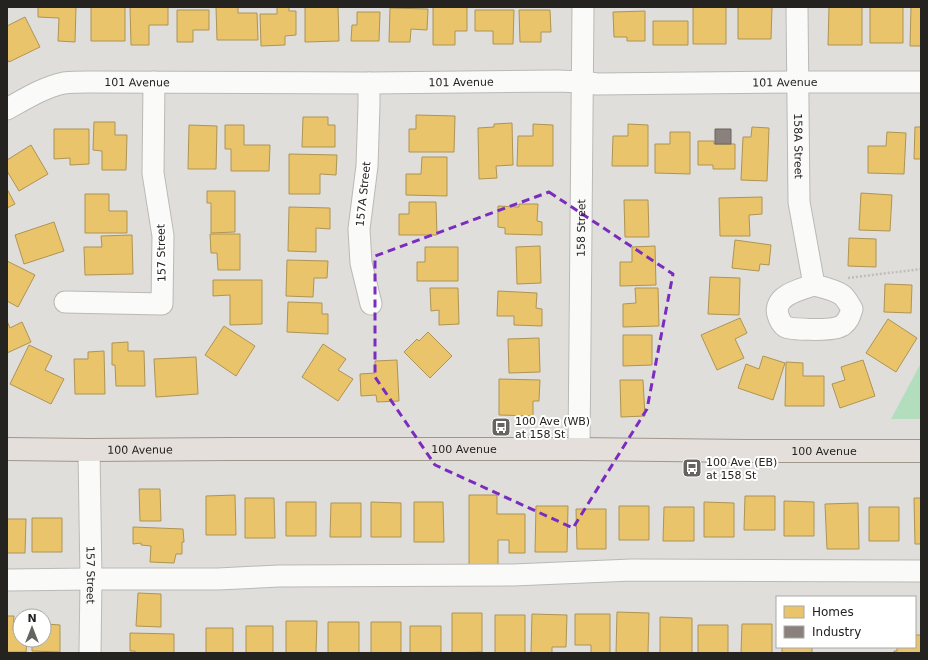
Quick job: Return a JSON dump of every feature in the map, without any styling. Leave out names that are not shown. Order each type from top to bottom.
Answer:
[{"type":"main road","name":"100 Avenue","points":[[7,449],[580,449],[921,451]]},
{"type":"street","name":"158 Street","points":[[580,449],[583,7]]},
{"type":"street","name":"158A Street","points":[[797,7],[799,202],[814,285]]},
{"type":"street","name":"101 Avenue","points":[[7,109],[43,90],[64,84],[89,82],[368,83],[550,81],[597,84],[921,82]]},
{"type":"street","name":"157 Street","points":[[65,302],[162,304],[163,236],[153,173],[154,82]]},
{"type":"street","name":"157A Street","points":[[368,83],[369,105],[367,166],[359,228],[361,263],[371,304]]},
{"type":"street","name":"157 Street","points":[[89,450],[91,578],[90,653]]},
{"type":"street","points":[[7,580],[91,578],[218,579],[287,576],[513,575],[632,570],[921,571]]},
{"type":"path","points":[[844,278],[921,269]]},
{"type":"highlighted area","points":[[549,192],[673,274],[647,409],[573,528],[435,465],[375,377],[375,256]]},
{"type":"green space","points":[[921,363],[921,419],[891,419]]},
{"type":"building: Homes","points":[[38,7],[76,7],[75,42],[58,41],[59,18],[38,17]]},
{"type":"building: Homes","points":[[91,7],[125,7],[125,41],[91,41]]},
{"type":"building: Homes","points":[[130,7],[168,7],[168,25],[149,25],[149,45],[131,45]]},
{"type":"building: Homes","points":[[216,7],[238,7],[238,13],[257,13],[258,40],[217,40]]},
{"type":"building: Homes","points":[[277,7],[289,7],[289,11],[296,11],[296,35],[285,36],[285,45],[261,46],[260,14],[277,14]]},
{"type":"building: Homes","points":[[305,7],[338,7],[339,41],[305,42]]},
{"type":"building: Homes","points":[[433,7],[467,7],[467,31],[455,31],[455,45],[433,45]]},
{"type":"building: Homes","points":[[693,7],[726,7],[726,44],[693,44]]},
{"type":"building: Homes","points":[[738,7],[772,7],[771,39],[738,39]]},
{"type":"building: Homes","points":[[829,7],[862,7],[862,45],[828,45]]},
{"type":"building: Homes","points":[[870,7],[903,7],[903,43],[870,43]]},
{"type":"building: Homes","points":[[911,7],[921,7],[921,46],[910,46]]},
{"type":"building: Homes","points":[[390,8],[428,9],[427,30],[411,29],[410,42],[389,42]]},
{"type":"building: Homes","points":[[177,10],[209,10],[209,30],[193,30],[193,42],[177,42]]},
{"type":"building: Homes","points":[[475,10],[514,10],[513,44],[493,44],[493,31],[475,31]]},
{"type":"building: Homes","points":[[519,10],[550,10],[551,32],[541,32],[541,42],[520,42]]},
{"type":"building: Homes","points":[[645,11],[645,41],[627,41],[627,37],[614,37],[613,12]]},
{"type":"building: Homes","points":[[357,12],[380,12],[379,41],[351,41],[352,25],[357,25]]},
{"type":"building: Homes","points":[[25,17],[40,47],[9,62],[7,59],[7,26]]},
{"type":"building: Homes","points":[[653,21],[688,21],[688,45],[653,45]]},
{"type":"building: Homes","points":[[416,115],[455,116],[454,152],[409,152],[409,129],[416,129]]},
{"type":"building: Homes","points":[[303,117],[328,117],[328,125],[335,125],[335,147],[302,147]]},
{"type":"building: Homes","points":[[94,122],[115,122],[115,135],[127,135],[126,170],[102,170],[102,151],[93,150]]},
{"type":"building: Homes","points":[[512,123],[513,165],[496,166],[497,178],[479,179],[478,128],[494,127],[494,124]]},
{"type":"building: Homes","points":[[533,124],[553,125],[553,166],[517,166],[518,136],[533,136]]},
{"type":"building: Homes","points":[[628,124],[648,125],[648,166],[612,166],[613,136],[628,136]]},
{"type":"building: Homes","points":[[189,125],[217,126],[216,169],[188,169]]},
{"type":"building: Homes","points":[[225,125],[244,125],[244,145],[270,145],[269,171],[231,171],[231,149],[225,149]]},
{"type":"building: Homes","points":[[752,127],[769,128],[767,181],[741,180],[743,137],[751,137]]},
{"type":"building: Homes","points":[[915,127],[921,127],[921,159],[914,159]]},
{"type":"building: Homes","points":[[54,129],[89,129],[89,164],[70,165],[70,158],[54,159]]},
{"type":"building: Homes","points":[[670,132],[690,132],[690,174],[655,173],[655,144],[670,144]]},
{"type":"building: Homes","points":[[887,132],[906,133],[904,174],[868,173],[868,146],[886,146]]},
{"type":"building: Homes","points":[[698,141],[714,141],[714,144],[735,144],[735,169],[713,169],[713,165],[698,165]]},
{"type":"building: Homes","points":[[31,145],[48,174],[19,191],[7,171],[7,160]]},
{"type":"building: Homes","points":[[289,154],[337,155],[336,175],[320,174],[320,194],[289,194]]},
{"type":"building: Homes","points":[[422,157],[447,157],[447,196],[406,195],[406,174],[421,174]]},
{"type":"building: Homes","points":[[7,189],[15,204],[7,208]]},
{"type":"building: Homes","points":[[207,191],[235,191],[235,232],[211,233],[211,203],[207,203]]},
{"type":"building: Homes","points":[[861,193],[892,195],[890,231],[859,230]]},
{"type":"building: Homes","points":[[85,194],[109,194],[109,211],[127,211],[127,233],[85,233]]},
{"type":"building: Homes","points":[[762,197],[762,214],[749,215],[750,236],[720,236],[719,198]]},
{"type":"building: Homes","points":[[624,200],[648,200],[649,237],[625,237]]},
{"type":"building: Homes","points":[[409,202],[436,202],[437,235],[399,235],[399,214],[409,214]]},
{"type":"building: Homes","points":[[519,204],[538,204],[537,221],[542,222],[542,235],[505,234],[505,228],[498,227],[498,206],[519,207]]},
{"type":"building: Homes","points":[[289,207],[330,208],[330,229],[316,228],[316,252],[288,251]]},
{"type":"building: Homes","points":[[54,222],[64,251],[24,264],[15,235]]},
{"type":"building: Homes","points":[[210,234],[240,234],[240,270],[218,270],[217,253],[211,253]]},
{"type":"building: Homes","points":[[132,235],[133,274],[85,275],[84,247],[102,247],[101,236]]},
{"type":"building: Homes","points":[[849,238],[876,239],[876,267],[848,266]]},
{"type":"building: Homes","points":[[735,240],[771,245],[769,265],[760,264],[759,271],[732,268]]},
{"type":"building: Homes","points":[[540,246],[541,283],[517,284],[516,247]]},
{"type":"building: Homes","points":[[655,246],[656,285],[620,286],[620,262],[632,262],[632,247]]},
{"type":"building: Homes","points":[[425,247],[458,247],[458,281],[417,281],[417,262],[425,262]]},
{"type":"building: Homes","points":[[287,260],[328,261],[327,278],[314,278],[313,297],[286,296]]},
{"type":"building: Homes","points":[[7,261],[35,275],[18,307],[7,301]]},
{"type":"building: Homes","points":[[710,277],[740,278],[739,315],[708,314]]},
{"type":"building: Homes","points":[[213,280],[262,280],[262,324],[230,325],[230,295],[213,296]]},
{"type":"building: Homes","points":[[885,284],[912,285],[911,313],[884,312]]},
{"type":"building: Homes","points":[[430,288],[458,288],[459,324],[439,325],[439,310],[431,311]]},
{"type":"building: Homes","points":[[635,288],[658,288],[659,326],[623,327],[623,304],[636,303]]},
{"type":"building: Homes","points":[[498,291],[537,293],[536,308],[542,309],[542,326],[514,325],[514,316],[497,316]]},
{"type":"building: Homes","points":[[288,302],[322,303],[322,314],[328,314],[328,334],[287,332]]},
{"type":"building: Homes","points":[[740,318],[747,333],[735,339],[744,358],[717,370],[701,335]]},
{"type":"building: Homes","points":[[888,319],[917,338],[896,372],[866,353]]},
{"type":"building: Homes","points":[[7,321],[10,328],[22,322],[31,342],[7,353]]},
{"type":"building: Homes","points":[[224,326],[255,346],[236,376],[205,355]]},
{"type":"building: Homes","points":[[428,332],[452,356],[430,378],[404,352],[417,339],[419,341]]},
{"type":"building: Homes","points":[[623,335],[652,335],[652,365],[623,366]]},
{"type":"building: Homes","points":[[539,338],[540,372],[509,373],[508,339]]},
{"type":"building: Homes","points":[[128,342],[128,351],[144,351],[145,386],[116,386],[115,365],[112,365],[112,343]]},
{"type":"building: Homes","points":[[323,344],[346,359],[338,370],[353,379],[338,401],[302,377]]},
{"type":"building: Homes","points":[[29,345],[52,356],[45,370],[64,379],[51,404],[10,384]]},
{"type":"building: Homes","points":[[104,351],[105,394],[75,394],[74,359],[88,359],[88,352]]},
{"type":"building: Homes","points":[[763,356],[785,363],[773,400],[738,388],[746,364],[759,369]]},
{"type":"building: Homes","points":[[196,357],[198,394],[156,397],[154,359]]},
{"type":"building: Homes","points":[[397,360],[399,401],[377,402],[376,395],[361,396],[360,374],[375,373],[375,361]]},
{"type":"building: Homes","points":[[863,360],[875,396],[840,408],[832,384],[845,380],[841,367]]},
{"type":"building: Homes","points":[[786,362],[803,363],[803,376],[824,376],[824,406],[785,406]]},
{"type":"building: Homes","points":[[499,379],[540,380],[539,401],[533,401],[533,416],[499,415]]},
{"type":"building: Homes","points":[[620,380],[643,380],[645,416],[621,417]]},
{"type":"building: Homes","points":[[139,489],[160,489],[161,521],[140,521]]},
{"type":"building: Homes","points":[[235,495],[236,535],[206,535],[206,496]]},
{"type":"building: Homes","points":[[469,495],[497,495],[497,514],[525,514],[525,553],[509,553],[509,540],[498,540],[498,566],[469,566]]},
{"type":"building: Homes","points":[[745,496],[775,496],[775,530],[744,530]]},
{"type":"building: Homes","points":[[245,498],[274,498],[275,538],[245,538]]},
{"type":"building: Homes","points":[[914,498],[921,498],[921,544],[915,544]]},
{"type":"building: Homes","points":[[784,501],[814,502],[814,536],[784,536]]},
{"type":"building: Homes","points":[[286,502],[316,502],[316,536],[286,536]]},
{"type":"building: Homes","points":[[371,502],[401,503],[401,537],[371,537]]},
{"type":"building: Homes","points":[[414,502],[443,502],[444,542],[414,542]]},
{"type":"building: Homes","points":[[704,502],[734,503],[734,537],[704,537]]},
{"type":"building: Homes","points":[[331,503],[361,503],[361,537],[330,537]]},
{"type":"building: Homes","points":[[858,503],[859,549],[827,549],[825,504]]},
{"type":"building: Homes","points":[[536,506],[568,506],[567,552],[535,552]]},
{"type":"building: Homes","points":[[619,506],[649,506],[649,540],[619,540]]},
{"type":"building: Homes","points":[[664,507],[694,507],[694,541],[663,541]]},
{"type":"building: Homes","points":[[869,507],[899,507],[899,541],[869,541]]},
{"type":"building: Homes","points":[[576,509],[606,509],[606,549],[577,549]]},
{"type":"building: Homes","points":[[32,518],[62,518],[62,552],[32,552]]},
{"type":"building: Homes","points":[[7,519],[26,519],[25,553],[7,553]]},
{"type":"building: Homes","points":[[133,527],[183,529],[184,542],[182,542],[182,554],[176,554],[174,563],[150,562],[151,546],[141,545],[141,543],[133,544]]},
{"type":"building: Homes","points":[[138,593],[161,594],[161,627],[136,626]]},
{"type":"building: Homes","points":[[617,612],[649,613],[648,653],[616,653]]},
{"type":"building: Homes","points":[[452,613],[482,613],[482,652],[452,653]]},
{"type":"building: Homes","points":[[532,614],[567,615],[566,647],[552,647],[552,653],[531,653]]},
{"type":"building: Homes","points":[[575,614],[610,614],[610,653],[591,653],[591,645],[575,645]]},
{"type":"building: Homes","points":[[495,615],[525,615],[525,653],[495,653]]},
{"type":"building: Homes","points":[[7,616],[12,616],[12,648],[26,648],[26,652],[7,652]]},
{"type":"building: Homes","points":[[660,617],[692,618],[692,653],[660,653]]},
{"type":"building: Homes","points":[[286,621],[317,621],[316,653],[286,653]]},
{"type":"building: Homes","points":[[328,622],[359,622],[359,653],[328,653]]},
{"type":"building: Homes","points":[[371,622],[401,622],[401,653],[371,653]]},
{"type":"building: Homes","points":[[52,624],[60,625],[60,652],[32,651],[32,648],[52,648]]},
{"type":"building: Homes","points":[[742,624],[772,624],[772,653],[741,653]]},
{"type":"building: Homes","points":[[698,625],[728,625],[728,653],[698,653]]},
{"type":"building: Homes","points":[[246,626],[273,626],[273,653],[246,653]]},
{"type":"building: Homes","points":[[410,626],[441,626],[441,653],[410,653]]},
{"type":"building: Homes","points":[[206,628],[233,628],[233,653],[206,653]]},
{"type":"building: Homes","points":[[130,633],[174,634],[174,653],[135,653],[135,651],[130,651]]},
{"type":"building: Homes","points":[[916,635],[921,635],[921,653],[894,653],[894,651],[897,651],[897,648],[916,648]]},
{"type":"building: Homes","points":[[782,648],[812,648],[812,653],[782,653]]},
{"type":"building: Industry","points":[[715,129],[731,129],[731,144],[715,144]]},
{"type":"place","name":"100 Ave (WB) at 158 St","points":[[501,427]]},
{"type":"place","name":"100 Ave (EB) at 158 St","points":[[692,468]]}]
